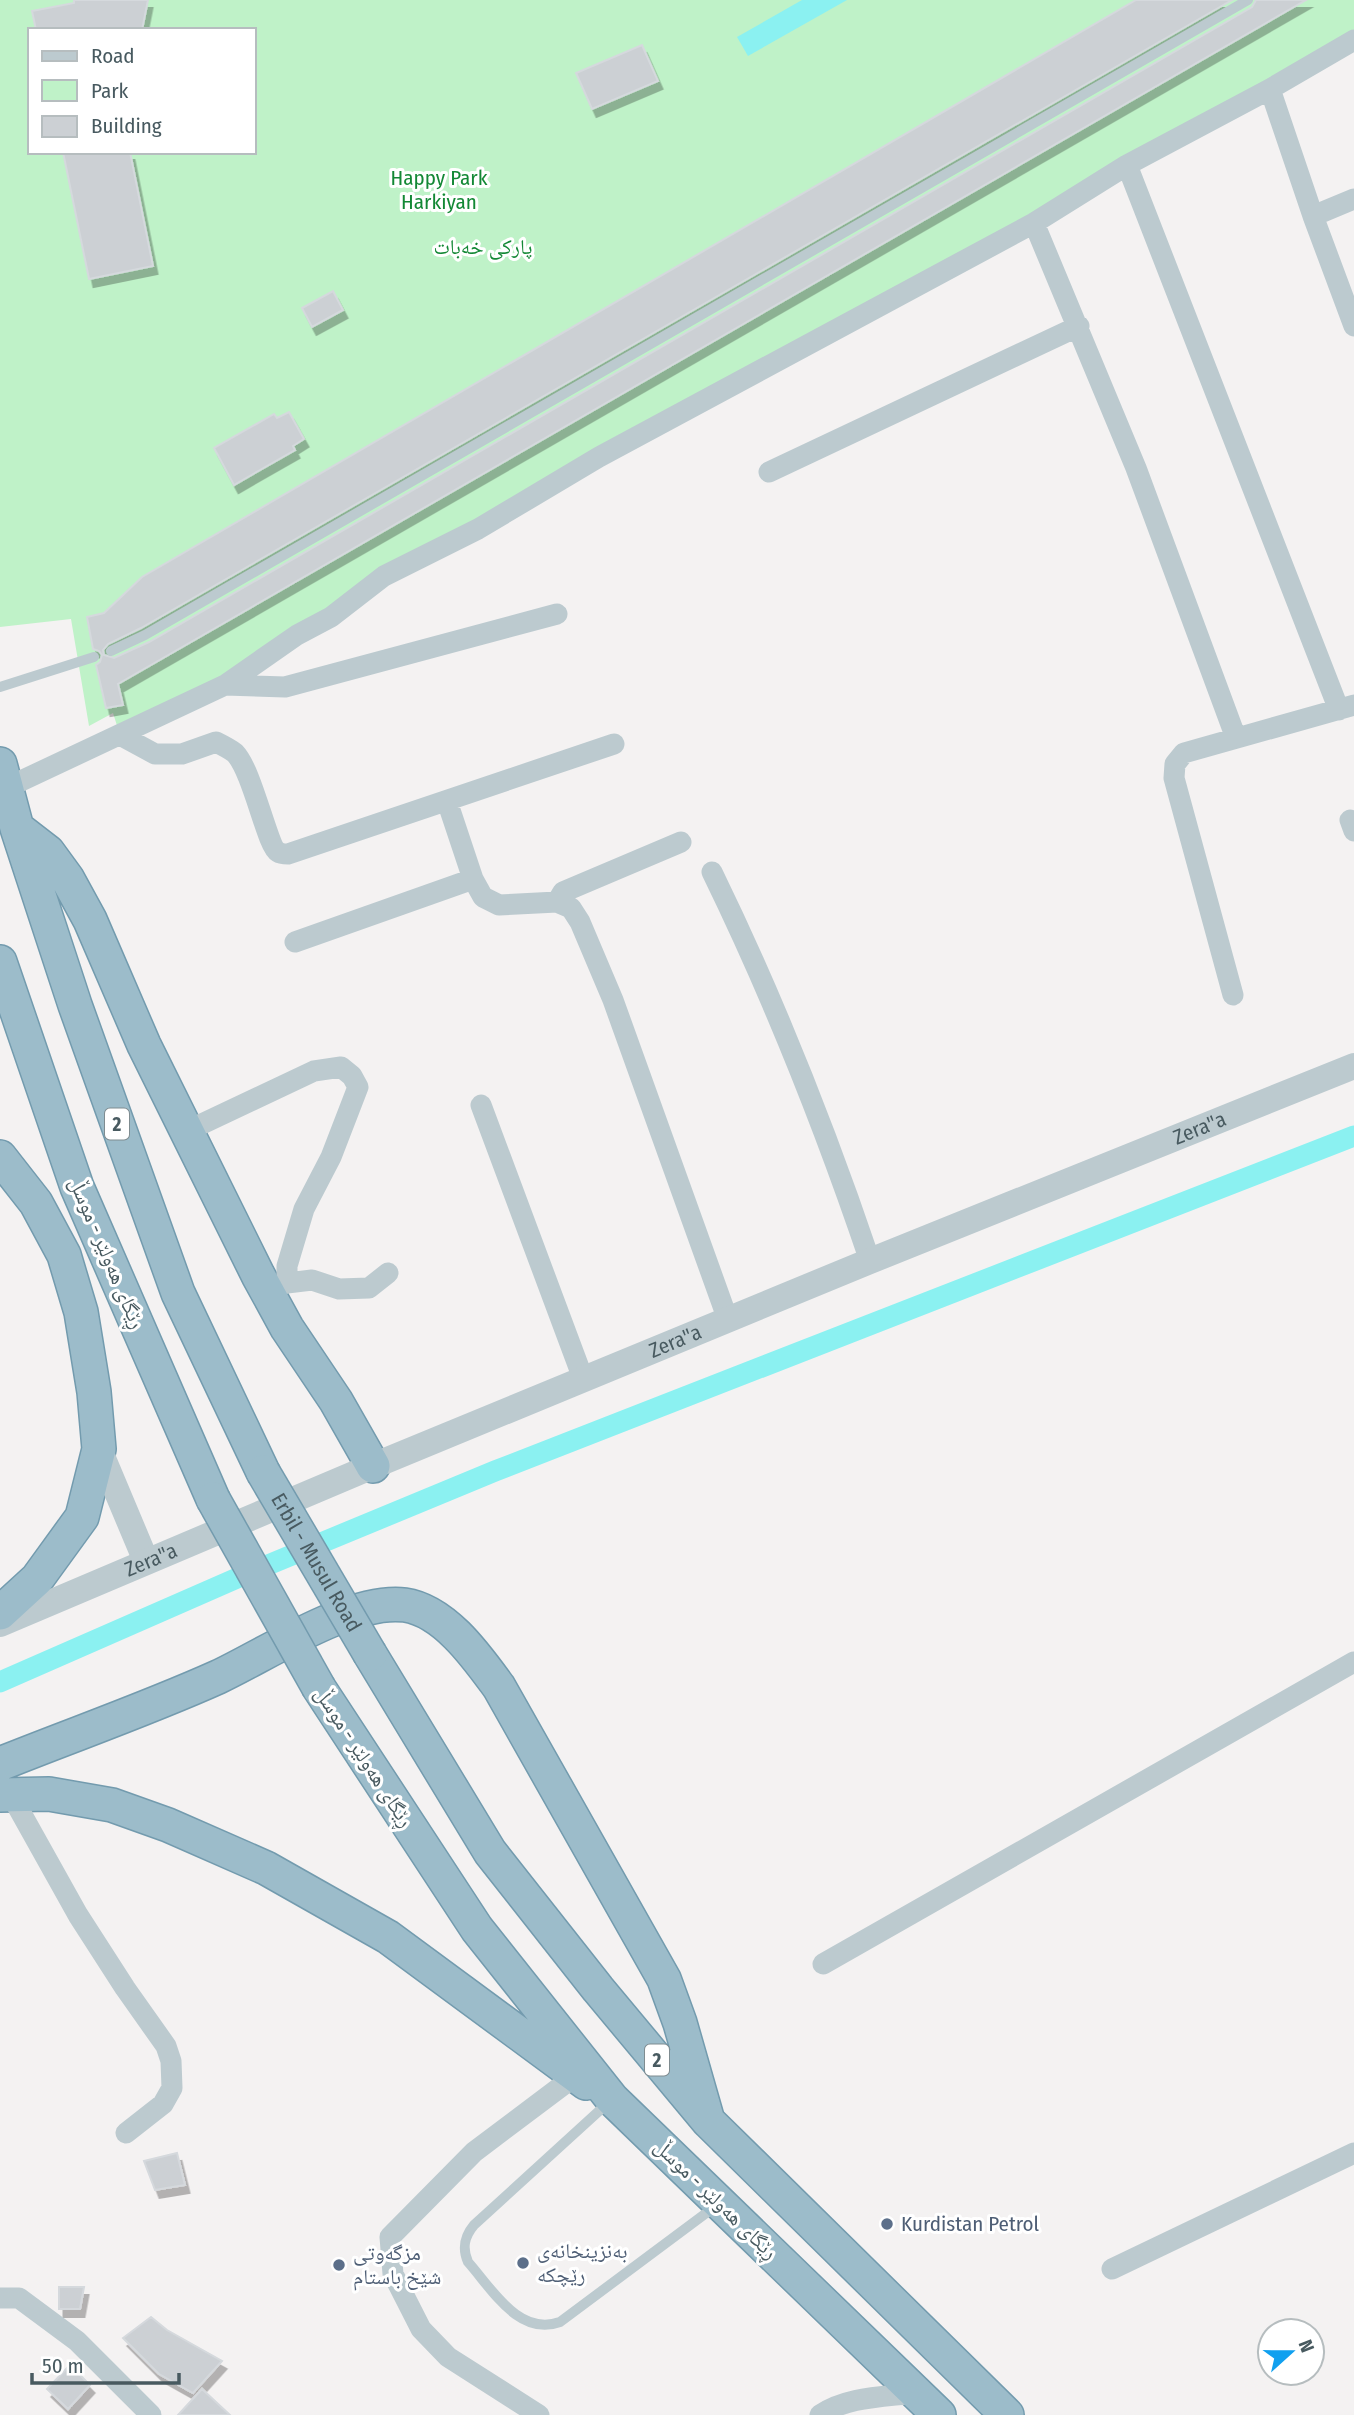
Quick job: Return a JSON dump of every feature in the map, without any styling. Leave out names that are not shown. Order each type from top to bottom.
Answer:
[{"type":"highway","name":"2","points":[[3,776],[18,828]]},
{"type":"highway","points":[[18,828],[48,852],[67,878],[90,920],[144,1045],[187,1130],[276,1286],[307,1360],[336,1401],[373,1466]]},
{"type":"highway","name":"Erbil - Musul Road","points":[[18,828],[75,1005],[178,1293],[263,1472],[490,1852],[598,1989],[708,2121]]},
{"type":"highway","name":"ڕێگای هەولێر - موسڵ","points":[[0,962],[77,1187],[213,1499],[319,1688],[477,1929],[612,2099],[939,2415]]},
{"type":"highway","points":[[0,1157],[36,1203],[64,1255],[81,1312],[94,1392],[99,1448],[82,1517],[37,1579],[0,1613]]},
{"type":"highway","points":[[4,1785],[308,1630],[373,1606],[406,1605],[436,1618],[468,1645],[499,1687],[664,1979],[680,2023],[708,2121]]},
{"type":"highway","points":[[4,1785],[112,1805],[168,1825],[266,1868],[388,1937],[575,2076],[612,2099]]},
{"type":"highway","name":"2","points":[[708,2121],[1007,2415]]},
{"type":"street","points":[[3,776],[120,734],[225,685],[297,635],[331,617],[384,576],[478,529],[599,457],[1034,223],[1127,165],[1270,89],[1354,40]]},
{"type":"street","points":[[1270,89],[1354,326]]},
{"type":"street","points":[[1127,165],[1347,708],[1184,753],[1175,764],[1174,778],[1233,995]]},
{"type":"street","points":[[1313,216],[1354,199]]},
{"type":"street","points":[[1034,223],[1136,468],[1236,738]]},
{"type":"street","points":[[769,472],[1079,326]]},
{"type":"street","points":[[225,685],[285,687],[557,614]]},
{"type":"street","points":[[120,734],[155,754],[182,754],[216,742],[234,753],[245,770],[260,805],[270,844],[277,852],[288,855],[614,744]]},
{"type":"street","points":[[447,801],[473,879],[483,897],[499,905],[557,902],[571,908],[580,922],[613,1000],[728,1320]]},
{"type":"street","points":[[557,902],[563,892],[681,842]]},
{"type":"street","points":[[712,872],[751,951],[800,1068],[870,1261]]},
{"type":"street","points":[[295,942],[473,879]]},
{"type":"street","name":"Zera\"a","points":[[0,1624],[373,1466],[870,1261],[1354,1066]]},
{"type":"street","points":[[187,1130],[314,1071],[341,1067],[352,1076],[358,1087],[331,1157],[304,1209],[287,1266],[276,1286]]},
{"type":"street","points":[[481,1105],[584,1381]]},
{"type":"street","points":[[276,1286],[312,1280],[339,1289],[369,1288],[388,1273]]},
{"type":"street","points":[[99,1448],[146,1561]]},
{"type":"street","points":[[823,1964],[1354,1662]]},
{"type":"street","points":[[4,1785],[78,1915],[166,2046],[171,2061],[172,2088],[163,2104],[126,2133]]},
{"type":"street","points":[[539,2415],[448,2357],[421,2329],[393,2274],[390,2237],[474,2152],[575,2076]]},
{"type":"street","points":[[1112,2269],[1354,2153]]},
{"type":"street","points":[[0,2298],[19,2298],[67,2334],[151,2415]]},
{"type":"street","points":[[820,2415],[831,2407],[859,2400],[914,2393]]},
{"type":"lane","points":[[111,651],[145,635],[1248,0]]},
{"type":"lane","points":[[0,687],[94,657]]},
{"type":"lane","points":[[612,2099],[474,2225],[465,2239],[468,2262],[513,2313],[530,2324],[550,2326],[560,2322],[720,2204]]},
{"type":"green space","name":"پارکی خەبات","points":[[0,0],[1354,0],[1354,38],[120,735],[113,713],[89,726],[71,619],[0,627]]},
{"type":"water","points":[[802,0],[847,0],[748,56],[737,37]]},
{"type":"building","points":[[74,0],[148,0],[142,28],[36,28],[32,11],[74,3]]},
{"type":"building","points":[[1136,0],[1232,0],[141,628],[108,644],[103,650],[104,655],[114,658],[149,642],[1252,7],[1256,0],[1306,0],[118,684],[123,705],[106,708],[96,665],[102,655],[93,649],[87,617],[104,613],[142,577]]},
{"type":"building","points":[[642,45],[658,81],[592,109],[576,73]]},
{"type":"building","points":[[63,154],[130,154],[153,266],[89,279]]},
{"type":"building","points":[[333,291],[343,310],[312,327],[302,308]]},
{"type":"building","points":[[289,412],[304,439],[293,446],[295,450],[234,485],[214,448],[274,414],[277,418]]},
{"type":"building","points":[[177,2153],[185,2185],[155,2190],[144,2161]]},
{"type":"building","points":[[59,2287],[84,2287],[80,2309],[59,2309]]},
{"type":"building","points":[[151,2317],[167,2330],[222,2361],[193,2393],[159,2374],[123,2338]]},
{"type":"building","points":[[70,2365],[90,2385],[68,2409],[47,2389]]},
{"type":"building","points":[[202,2389],[230,2415],[178,2415]]},
{"type":"waterway","points":[[0,1682],[251,1572],[495,1471],[1354,1136]]},
{"type":"place","name":"Kurdistan Petrol","points":[[887,2224]]},
{"type":"place","name":"بەنزینخانەی رێچکە","points":[[523,2263]]},
{"type":"place","name":"مزگەوتی شێخ باستام","points":[[339,2265]]},
{"type":"park label","name":"Happy Park Harkiyan","points":[[439,190]]}]
